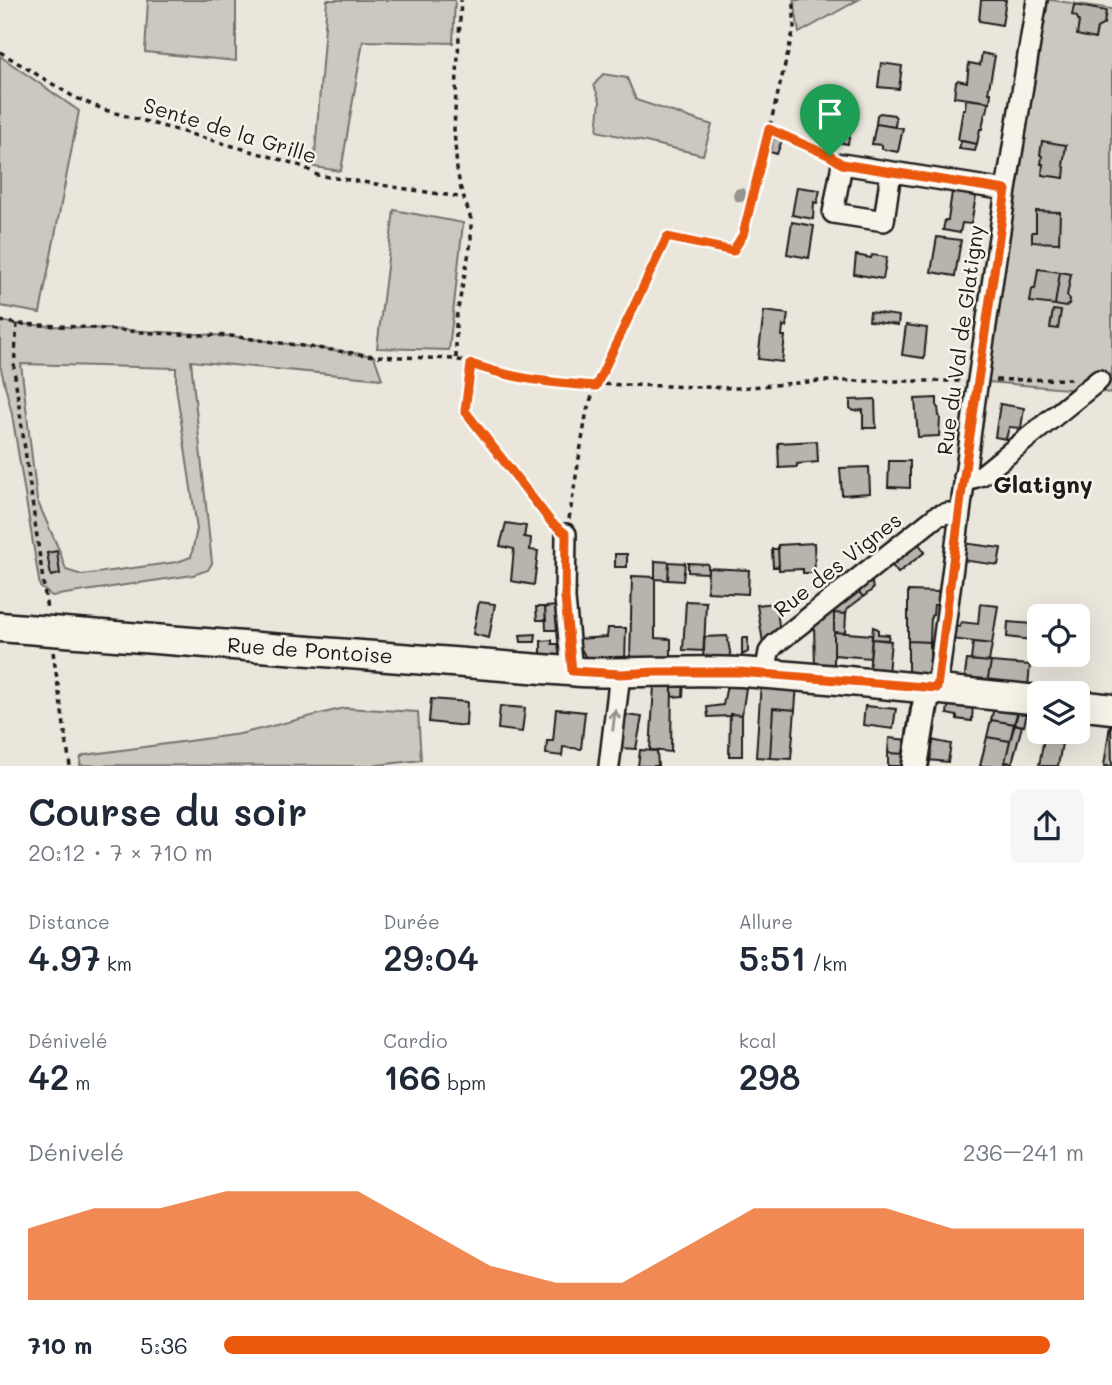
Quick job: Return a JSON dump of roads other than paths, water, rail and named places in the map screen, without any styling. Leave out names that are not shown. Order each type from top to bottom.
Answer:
[{"type":"main road","name":"Rue de Pontoise","points":[[0,627],[621,674],[739,672],[1027,699]]},
{"type":"main road","points":[[1090,706],[1112,709]]},
{"type":"street","name":"Rue du Val de Glatigny","points":[[933,688],[1006,190],[1037,0]]},
{"type":"street","points":[[891,172],[884,221],[833,213],[842,164],[1006,190]]},
{"type":"street","points":[[964,477],[982,475],[1099,380]]},
{"type":"street","name":"Rue des Vignes","points":[[765,674],[769,652],[775,645],[937,516],[943,513],[960,514]]},
{"type":"street","points":[[566,534],[565,598],[572,671]]},
{"type":"street","points":[[609,765],[621,674]]},
{"type":"street","points":[[915,765],[924,710],[933,688]]},
{"type":"district","name":"Glatigny","points":[[1043,485]]}]
